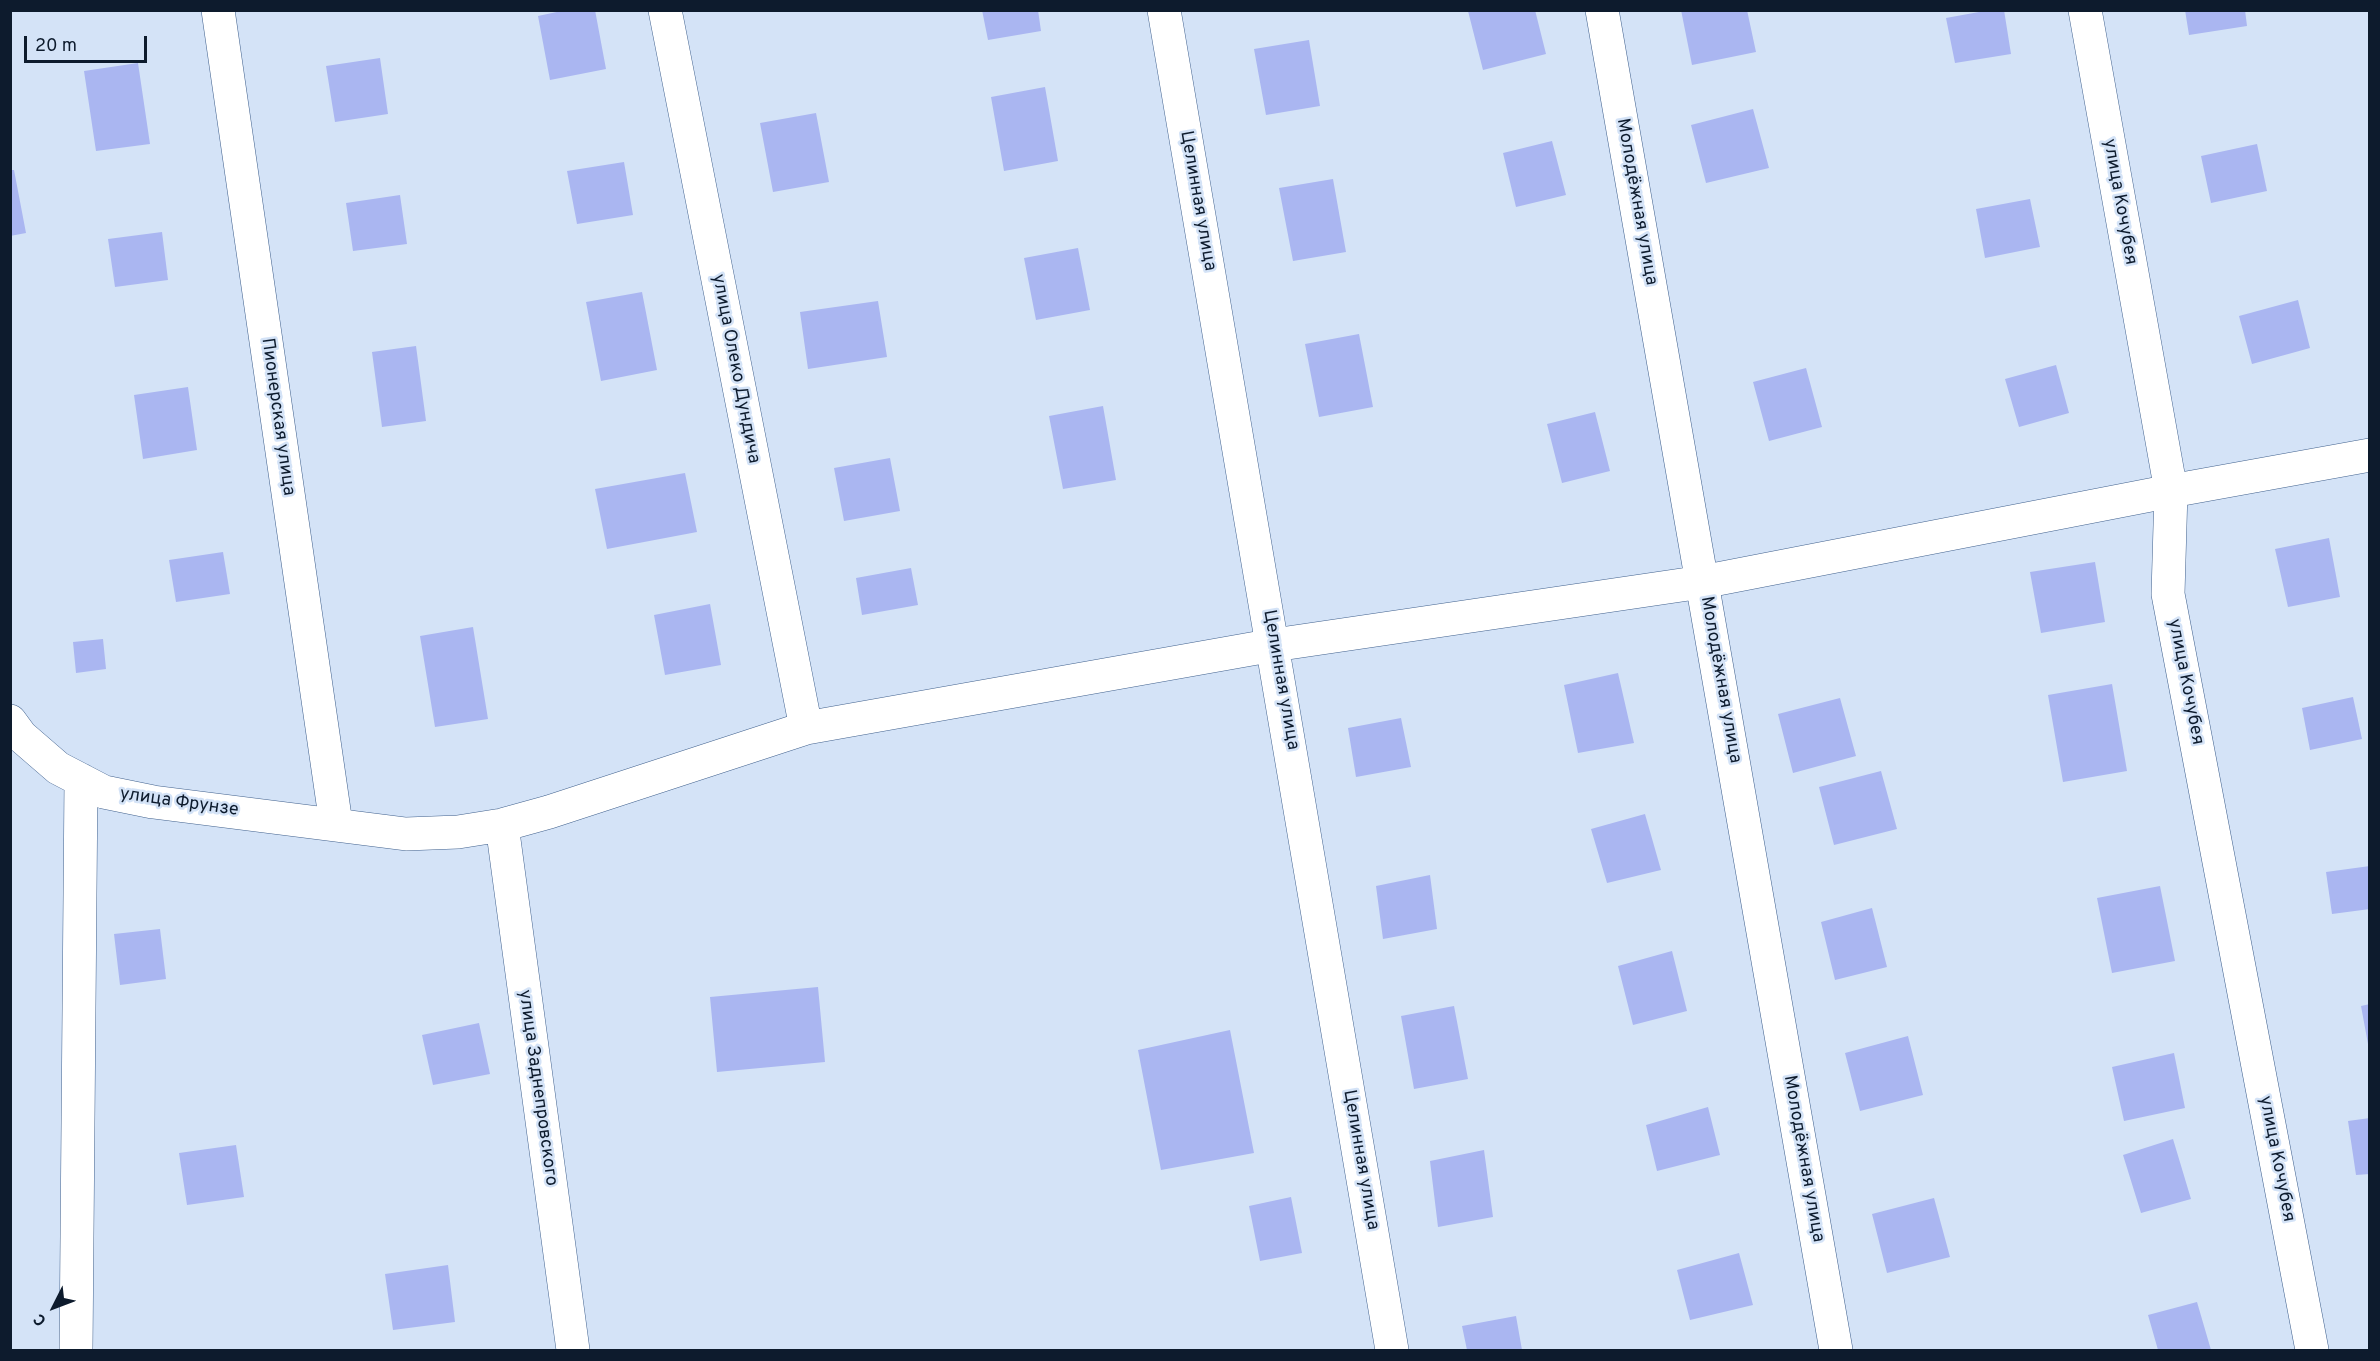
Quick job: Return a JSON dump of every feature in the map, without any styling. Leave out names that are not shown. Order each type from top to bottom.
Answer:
[{"type":"street","name":"Пионерская улица","points":[[218,10],[336,824]]},
{"type":"street","name":"улица Олеко Дундича","points":[[664,10],[806,728]]},
{"type":"street","name":"Целинная улица","points":[[1164,10],[1274,645],[1392,1350]]},
{"type":"street","name":"Молодёжная улица","points":[[1602,10],[1836,1350]]},
{"type":"street","name":"улица Кочубея","points":[[2085,10],[2171,491],[2168,594],[2312,1350]]},
{"type":"street","name":"улица Фрунзе","points":[[10,721],[21,736],[58,768],[104,792],[153,802],[406,834],[458,832],[502,825],[806,728],[1274,645],[1702,582],[2171,491],[2370,455]]},
{"type":"street","points":[[76,1350],[81,780]]},
{"type":"street","name":"улица Заднепровского","points":[[502,825],[573,1350]]},
{"type":"building","points":[[566,10],[595,10],[606,69],[550,80],[538,16]]},
{"type":"building","points":[[982,10],[1038,10],[1041,31],[988,40]]},
{"type":"building","points":[[1535,10],[1546,54],[1483,70],[1468,11]]},
{"type":"building","points":[[1681,10],[1747,10],[1756,52],[1692,65]]},
{"type":"building","points":[[1990,10],[2004,10],[2011,54],[1955,63],[1946,18]]},
{"type":"building","points":[[2185,10],[2245,10],[2247,26],[2189,35]]},
{"type":"building","points":[[1309,40],[1320,106],[1266,115],[1254,49]]},
{"type":"building","points":[[380,58],[388,114],[335,122],[326,66]]},
{"type":"building","points":[[138,63],[150,144],[96,151],[84,71]]},
{"type":"building","points":[[1045,87],[1058,161],[1004,171],[991,97]]},
{"type":"building","points":[[1753,109],[1769,168],[1706,183],[1691,125]]},
{"type":"building","points":[[816,113],[829,182],[773,192],[760,123]]},
{"type":"building","points":[[1552,141],[1566,195],[1516,207],[1503,153]]},
{"type":"building","points":[[2257,144],[2267,191],[2211,203],[2201,156]]},
{"type":"building","points":[[624,162],[633,215],[577,224],[567,171]]},
{"type":"building","points":[[10,170],[14,170],[26,233],[10,236]]},
{"type":"building","points":[[1333,179],[1346,252],[1293,261],[1279,188]]},
{"type":"building","points":[[400,195],[407,244],[353,251],[346,203]]},
{"type":"building","points":[[2030,199],[2040,247],[1985,258],[1976,209]]},
{"type":"building","points":[[162,232],[168,280],[115,287],[108,239]]},
{"type":"building","points":[[1078,248],[1090,310],[1036,320],[1024,258]]},
{"type":"building","points":[[642,292],[657,370],[601,381],[586,302]]},
{"type":"building","points":[[2298,300],[2310,348],[2252,364],[2239,316]]},
{"type":"building","points":[[878,301],[887,357],[808,369],[800,312]]},
{"type":"building","points":[[1359,334],[1373,407],[1319,417],[1305,344]]},
{"type":"building","points":[[416,346],[426,421],[382,427],[372,352]]},
{"type":"building","points":[[2056,365],[2069,413],[2019,427],[2005,379]]},
{"type":"building","points":[[1806,368],[1822,427],[1769,441],[1753,382]]},
{"type":"building","points":[[188,387],[197,450],[143,459],[134,395]]},
{"type":"building","points":[[1103,406],[1116,480],[1063,489],[1049,416]]},
{"type":"building","points":[[1595,412],[1610,471],[1562,483],[1547,424]]},
{"type":"building","points":[[890,458],[900,511],[844,521],[834,468]]},
{"type":"building","points":[[685,473],[697,532],[607,549],[595,489]]},
{"type":"building","points":[[2329,538],[2340,597],[2288,607],[2275,549]]},
{"type":"building","points":[[223,552],[230,594],[176,602],[169,560]]},
{"type":"building","points":[[2095,562],[2105,622],[2041,633],[2030,572]]},
{"type":"building","points":[[911,568],[918,605],[862,615],[856,578]]},
{"type":"building","points":[[710,604],[721,665],[665,675],[654,615]]},
{"type":"building","points":[[473,627],[488,719],[435,727],[420,636]]},
{"type":"building","points":[[103,639],[106,669],[76,673],[73,642]]},
{"type":"building","points":[[1618,673],[1634,743],[1578,753],[1564,685]]},
{"type":"building","points":[[2112,684],[2127,771],[2063,782],[2048,695]]},
{"type":"building","points":[[2353,697],[2362,739],[2310,750],[2302,708]]},
{"type":"building","points":[[1840,698],[1856,756],[1793,773],[1778,714]]},
{"type":"building","points":[[1401,718],[1411,767],[1356,777],[1348,728]]},
{"type":"building","points":[[1881,771],[1897,829],[1834,845],[1819,787]]},
{"type":"building","points":[[1645,814],[1661,870],[1607,883],[1591,829]]},
{"type":"building","points":[[2370,866],[2370,909],[2332,914],[2326,872]]},
{"type":"building","points":[[1430,875],[1437,929],[1383,939],[1376,886]]},
{"type":"building","points":[[2160,886],[2175,961],[2112,973],[2097,898]]},
{"type":"building","points":[[1872,908],[1887,967],[1835,980],[1821,922]]},
{"type":"building","points":[[160,929],[166,979],[120,985],[114,934]]},
{"type":"building","points":[[1672,951],[1687,1011],[1633,1025],[1618,966]]},
{"type":"building","points":[[818,987],[825,1062],[717,1072],[710,997]]},
{"type":"building","points":[[2370,1004],[2370,1044],[2368,1044],[2361,1006]]},
{"type":"building","points":[[1454,1006],[1468,1079],[1414,1089],[1401,1016]]},
{"type":"building","points":[[479,1023],[490,1074],[433,1085],[422,1035]]},
{"type":"building","points":[[1230,1030],[1254,1153],[1161,1170],[1138,1050]]},
{"type":"building","points":[[1908,1036],[1923,1095],[1860,1111],[1845,1053]]},
{"type":"building","points":[[2174,1053],[2185,1108],[2124,1121],[2112,1067]]},
{"type":"building","points":[[1708,1107],[1720,1155],[1657,1171],[1646,1125]]},
{"type":"building","points":[[2370,1118],[2370,1174],[2356,1175],[2348,1121]]},
{"type":"building","points":[[2173,1139],[2191,1199],[2141,1213],[2123,1155]]},
{"type":"building","points":[[236,1145],[244,1197],[187,1205],[179,1153]]},
{"type":"building","points":[[1484,1150],[1493,1217],[1438,1227],[1430,1161]]},
{"type":"building","points":[[1291,1197],[1302,1253],[1260,1261],[1249,1206]]},
{"type":"building","points":[[1934,1198],[1950,1257],[1887,1273],[1872,1214]]},
{"type":"building","points":[[1739,1253],[1753,1305],[1690,1320],[1677,1270]]},
{"type":"building","points":[[448,1265],[455,1322],[393,1330],[385,1274]]},
{"type":"building","points":[[2197,1302],[2211,1350],[2158,1350],[2148,1315]]},
{"type":"building","points":[[1516,1316],[1522,1350],[1467,1350],[1462,1326]]}]
